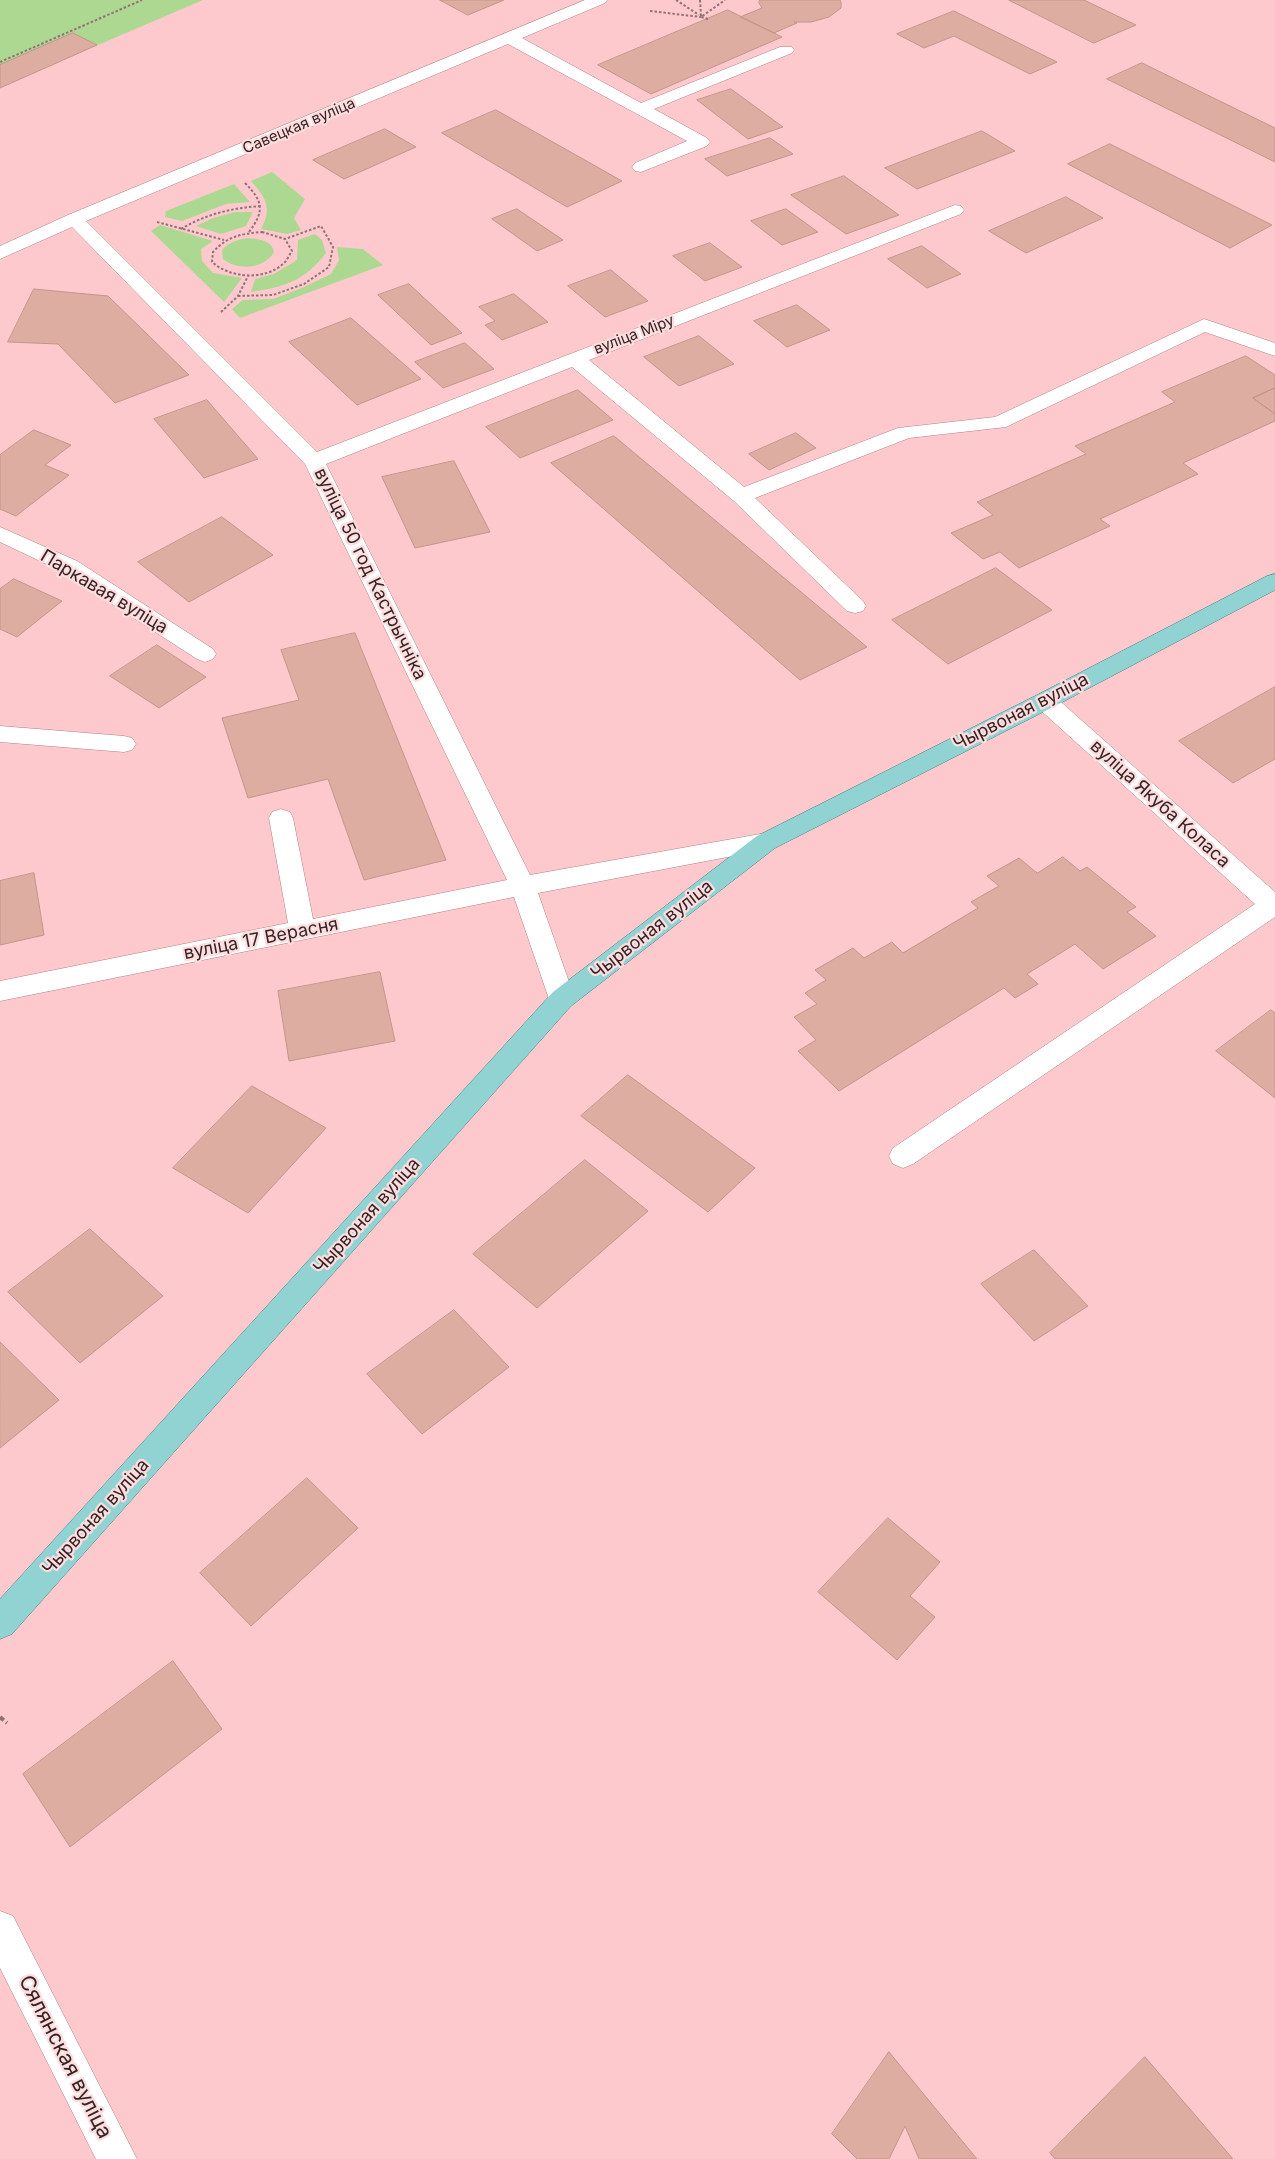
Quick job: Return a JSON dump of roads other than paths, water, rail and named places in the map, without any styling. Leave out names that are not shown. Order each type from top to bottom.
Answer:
[{"type":"main road","name":"Чырвоная вуліца","points":[[0,1623],[562,999],[766,842],[1045,701],[1275,581]]},
{"type":"street","name":"Савецкая вуліца","points":[[0,253],[74,219],[599,0]]},
{"type":"street","points":[[510,38],[701,142],[641,168]]},
{"type":"street","points":[[640,109],[786,50]]},
{"type":"street","name":"вуліца Міру","points":[[314,460],[955,210]]},
{"type":"street","name":"вуліца 50 год Кастрычніка","points":[[74,219],[314,460],[523,886],[562,999]]},
{"type":"street","points":[[740,496],[905,432],[999,423],[1204,325],[1275,350]]},
{"type":"street","points":[[575,359],[740,496],[855,606]]},
{"type":"street","name":"Паркавая вуліца","points":[[0,534],[69,566],[206,654]]},
{"type":"street","name":"вуліца Якуба Коласа","points":[[1045,701],[1274,906]]},
{"type":"street","points":[[0,734],[124,744]]},
{"type":"street","points":[[281,818],[302,931]]},
{"type":"street","name":"Чырвоная вуліца","points":[[523,886],[766,842]]},
{"type":"street","name":"вуліца 17 Верасня","points":[[0,991],[523,886]]},
{"type":"street","points":[[903,1156],[1274,906]]},
{"type":"street","name":"Сялянская вуліца","points":[[0,1929],[117,2159]]}]
